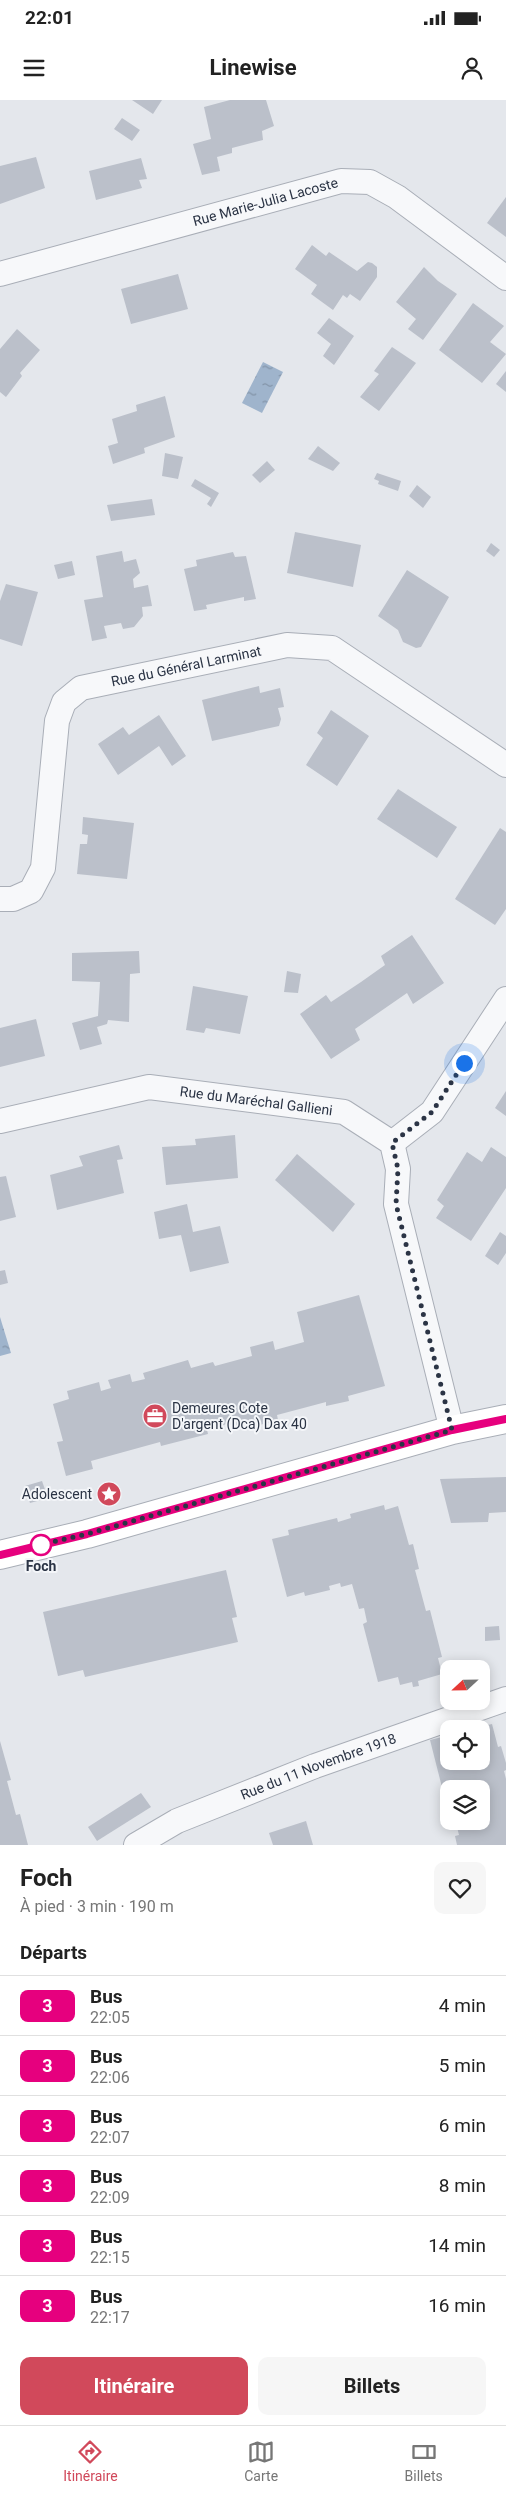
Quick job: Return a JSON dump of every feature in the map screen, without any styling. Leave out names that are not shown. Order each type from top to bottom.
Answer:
[{"type":"main road","points":[[0,1555],[87,1534],[452,1430],[506,1419]]},
{"type":"street","name":"Rue Marie-Julia Lacoste","points":[[0,274],[332,184],[351,181],[370,182],[397,197],[506,278]]},
{"type":"street","name":"Rue du Général Larminat","points":[[0,899],[14,899],[31,891],[42,868],[57,720],[64,702],[81,688],[287,644],[332,648],[506,765]]},
{"type":"street","points":[[452,1430],[396,1204],[398,1169],[392,1143],[432,1112],[506,999]]},
{"type":"street","name":"Rue du Maréchal Gallieni","points":[[0,1122],[149,1088],[344,1112],[392,1143]]},
{"type":"street","name":"Rue du 11 Novembre 1918","points":[[136,1845],[177,1821],[315,1766],[506,1699]]},
{"type":"water","points":[[263,362],[283,372],[262,413],[242,403]]},
{"type":"water","points":[[0,1317],[11,1353],[0,1356]]},
{"type":"building","points":[[132,100],[162,100],[153,114]]},
{"type":"building","points":[[230,100],[266,100],[274,126],[262,131],[263,140],[232,148],[232,153],[217,157],[220,171],[202,175],[193,144],[211,139],[204,107]]},
{"type":"building","points":[[122,118],[140,130],[132,141],[114,129]]},
{"type":"building","points":[[36,157],[45,188],[0,204],[0,166]]},
{"type":"building","points":[[141,158],[147,179],[139,180],[142,188],[96,200],[89,171]]},
{"type":"building","points":[[506,197],[506,237],[487,223]]},
{"type":"building","points":[[312,245],[326,256],[329,252],[357,271],[368,262],[377,267],[377,277],[360,301],[350,294],[347,298],[343,295],[333,310],[311,294],[317,285],[295,269]]},
{"type":"building","points":[[424,267],[438,281],[457,294],[423,340],[408,329],[416,319],[396,302]]},
{"type":"building","points":[[178,274],[188,309],[131,324],[121,289]]},
{"type":"building","points":[[473,303],[504,326],[490,342],[506,354],[482,383],[439,350]]},
{"type":"building","points":[[329,318],[354,336],[334,365],[323,356],[331,344],[317,333]]},
{"type":"building","points":[[17,329],[40,350],[20,373],[22,376],[6,397],[0,392],[0,349]]},
{"type":"building","points":[[392,347],[416,363],[379,411],[360,397],[379,374],[374,371]]},
{"type":"building","points":[[506,371],[506,392],[496,384]]},
{"type":"building","points":[[165,396],[175,437],[144,448],[145,453],[113,464],[108,446],[118,443],[112,419],[137,411],[136,405]]},
{"type":"building","points":[[318,446],[340,463],[333,471],[308,459]]},
{"type":"building","points":[[165,453],[183,457],[178,479],[162,476]]},
{"type":"building","points":[[267,461],[275,470],[260,483],[252,475]]},
{"type":"building","points":[[377,473],[401,481],[398,491],[378,484],[379,481],[374,479]]},
{"type":"building","points":[[195,479],[219,493],[211,507],[207,504],[211,498],[191,486]]},
{"type":"building","points":[[417,485],[431,497],[423,508],[409,496]]},
{"type":"building","points":[[152,499],[155,515],[111,521],[107,505]]},
{"type":"building","points":[[295,532],[361,545],[353,587],[287,573]]},
{"type":"building","points":[[491,543],[500,550],[494,557],[486,551]]},
{"type":"building","points":[[122,551],[124,562],[136,559],[140,573],[133,579],[134,588],[148,585],[152,606],[142,607],[143,616],[134,627],[123,629],[121,623],[104,626],[107,638],[92,641],[84,600],[103,597],[96,556]]},
{"type":"building","points":[[233,552],[235,557],[246,556],[256,599],[244,601],[244,597],[206,605],[207,609],[194,611],[184,569],[197,566],[196,560]]},
{"type":"building","points":[[72,561],[75,575],[58,579],[54,565]]},
{"type":"building","points":[[407,570],[449,597],[421,647],[416,648],[403,642],[398,630],[378,616]]},
{"type":"building","points":[[6,584],[38,592],[22,646],[0,639],[0,601]]},
{"type":"building","points":[[259,686],[260,693],[280,688],[284,707],[278,708],[281,719],[279,726],[212,741],[202,700]]},
{"type":"building","points":[[331,710],[369,736],[337,786],[306,765],[323,738],[317,733]]},
{"type":"building","points":[[159,715],[186,756],[172,766],[159,746],[118,775],[98,744],[123,727],[129,735]]},
{"type":"building","points":[[398,789],[457,827],[437,858],[377,819]]},
{"type":"building","points":[[83,817],[134,823],[127,879],[77,874],[80,844],[87,844],[88,835],[82,834]]},
{"type":"building","points":[[500,828],[506,832],[506,909],[495,925],[455,899]]},
{"type":"building","points":[[412,935],[444,983],[413,1004],[407,993],[355,1029],[360,1040],[331,1059],[300,1014],[326,995],[331,1002],[361,982],[385,965],[381,956]]},
{"type":"building","points":[[139,951],[140,973],[130,974],[129,1022],[108,1020],[107,1024],[97,1027],[102,1044],[80,1050],[72,1023],[98,1016],[100,982],[72,981],[72,953]]},
{"type":"building","points":[[287,971],[301,974],[298,993],[284,992]]},
{"type":"building","points":[[193,986],[248,996],[240,1034],[206,1028],[204,1033],[186,1030]]},
{"type":"building","points":[[36,1019],[45,1056],[0,1067],[0,1028]]},
{"type":"building","points":[[506,1091],[506,1116],[495,1108]]},
{"type":"building","points":[[235,1135],[238,1178],[166,1185],[162,1147],[196,1145],[195,1139]]},
{"type":"building","points":[[119,1145],[123,1159],[117,1160],[124,1193],[57,1210],[50,1175],[83,1166],[79,1156]]},
{"type":"building","points":[[491,1147],[506,1157],[506,1188],[471,1241],[436,1218],[444,1206],[437,1200],[467,1152],[482,1162]]},
{"type":"building","points":[[297,1154],[355,1204],[333,1232],[275,1180]]},
{"type":"building","points":[[6,1176],[16,1217],[0,1221],[0,1177]]},
{"type":"building","points":[[187,1204],[193,1232],[220,1226],[229,1263],[190,1272],[181,1235],[159,1239],[154,1212]]},
{"type":"building","points":[[500,1232],[506,1236],[506,1253],[498,1265],[485,1256]]},
{"type":"building","points":[[5,1270],[8,1283],[0,1285],[0,1271]]},
{"type":"building","points":[[359,1295],[385,1386],[348,1396],[349,1401],[326,1406],[326,1402],[277,1415],[278,1420],[256,1426],[255,1421],[232,1427],[230,1423],[207,1430],[208,1434],[161,1446],[160,1442],[91,1461],[93,1469],[66,1476],[57,1442],[63,1441],[53,1404],[69,1399],[67,1391],[99,1382],[101,1391],[111,1388],[108,1380],[130,1374],[132,1382],[145,1379],[143,1373],[188,1360],[191,1368],[213,1362],[215,1366],[252,1356],[250,1347],[273,1341],[275,1350],[304,1342],[297,1312]]},
{"type":"building","points":[[506,1477],[506,1512],[489,1513],[488,1522],[451,1523],[440,1479]]},
{"type":"building","points":[[42,1481],[48,1498],[30,1503],[25,1486]]},
{"type":"building","points":[[384,1505],[385,1510],[398,1506],[409,1545],[413,1544],[419,1569],[415,1570],[426,1611],[430,1610],[442,1657],[438,1658],[440,1675],[418,1681],[419,1686],[413,1687],[412,1682],[400,1685],[398,1677],[378,1682],[363,1624],[367,1622],[364,1608],[359,1609],[352,1584],[341,1587],[340,1583],[329,1586],[330,1590],[305,1596],[304,1592],[287,1597],[272,1539],[289,1535],[288,1530],[337,1518],[338,1522],[351,1518],[350,1514]]},
{"type":"building","points":[[226,1570],[237,1617],[232,1618],[238,1642],[85,1677],[83,1670],[58,1676],[43,1612]]},
{"type":"building","points":[[499,1626],[500,1640],[485,1641],[485,1627]]},
{"type":"building","points":[[490,1724],[492,1724],[498,1747],[501,1746],[506,1763],[506,1770],[504,1771],[506,1779],[506,1845],[457,1845],[455,1836],[459,1835],[458,1830],[490,1830],[490,1780],[440,1780],[430,1740],[440,1738],[440,1770],[490,1770]]},
{"type":"building","points":[[0,1741],[11,1780],[7,1781],[16,1815],[20,1814],[28,1845],[0,1845]]},
{"type":"building","points":[[141,1793],[151,1807],[97,1841],[88,1827]]},
{"type":"building","points":[[306,1821],[313,1845],[273,1845],[269,1833]]},
{"type":"bus line","name":"3","points":[[0,1555],[87,1534],[452,1430],[506,1419]]},
{"type":"place","name":"Demeures Cote D'argent (Dca) Dax 40","points":[[155,1416]]},
{"type":"place","name":"Adolescent","points":[[109,1494]]},
{"type":"place","name":"Foch","points":[[41,1545]]},
{"type":"route","points":[[41,1545],[35,1546],[87,1534],[452,1430],[396,1204],[398,1169],[392,1143],[432,1112],[464,1063]]}]
